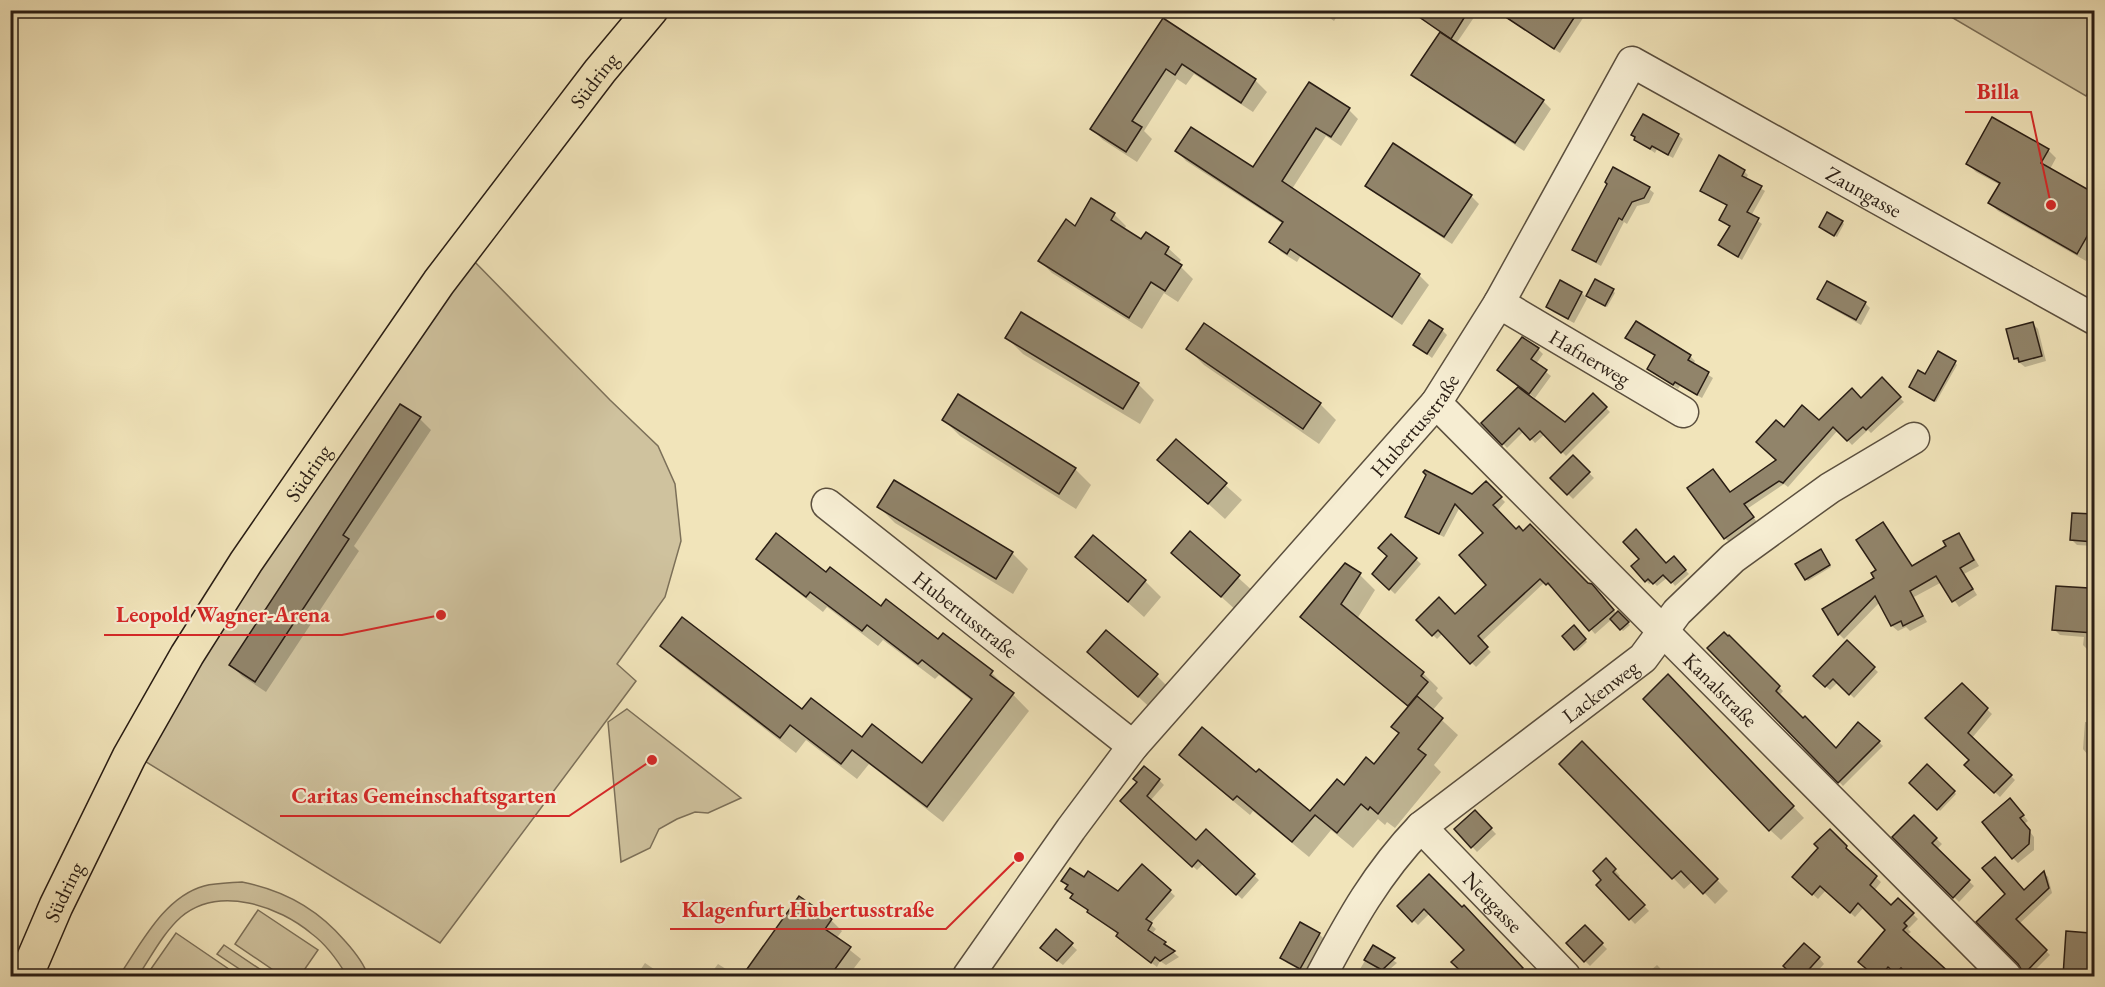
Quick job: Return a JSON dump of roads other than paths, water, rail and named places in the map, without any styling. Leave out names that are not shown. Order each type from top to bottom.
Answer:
[{"type":"main road","name":"Südring","points":[[26,976],[56,906],[129,757],[187,656],[246,562],[439,282],[600,70],[651,10]]},
{"type":"street","name":"Hubertusstraße","points":[[968,976],[1071,829],[1133,746],[1436,403],[1499,303],[1632,62]]},
{"type":"street","name":"Zaungasse","points":[[1632,62],[2094,319]]},
{"type":"street","name":"Hafnerweg","points":[[1499,303],[1683,412]]},
{"type":"street","name":"Kanalstraße","points":[[1436,403],[2006,976]]},
{"type":"street","name":"Lackenweg","points":[[1321,976],[1374,882],[1395,853],[1421,827],[1643,658],[1677,612],[1733,558],[1830,488],[1914,438]]},
{"type":"street","name":"Hubertusstraße","points":[[827,504],[1133,746]]},
{"type":"street","name":"Neugasse","points":[[1421,827],[1565,976]]},
{"type":"place","name":"Billa","points":[[2051,205]]},
{"type":"place","name":"Leopold Wagner-Arena","points":[[441,615]]},
{"type":"place","name":"Caritas Gemeinschaftsgarten","points":[[652,760]]},
{"type":"place","name":"Klagenfurt Hubertusstraße","points":[[1019,857]]}]
